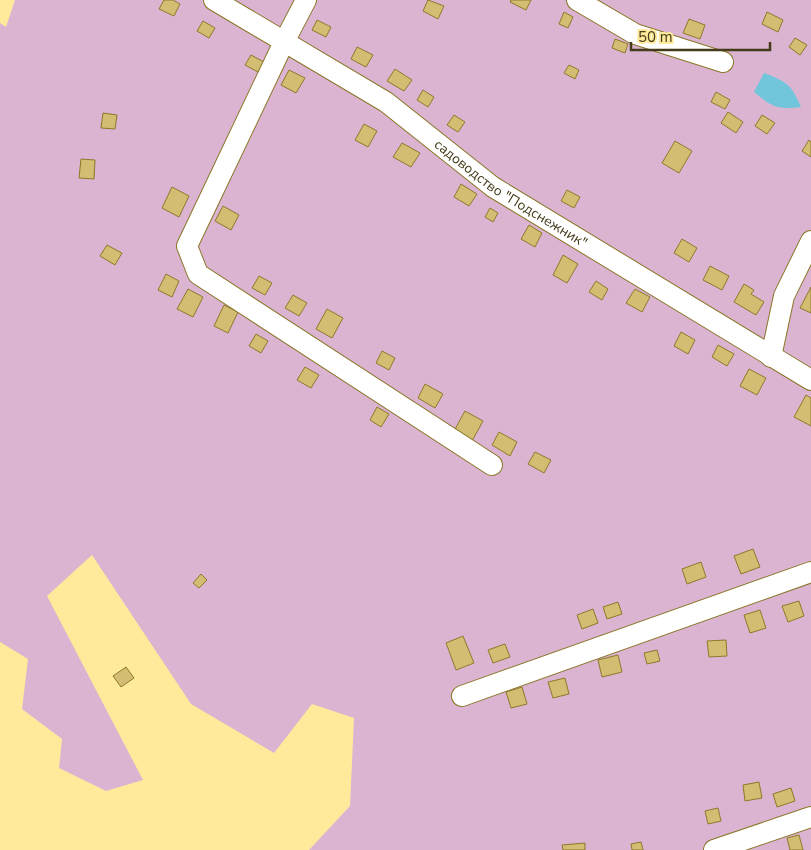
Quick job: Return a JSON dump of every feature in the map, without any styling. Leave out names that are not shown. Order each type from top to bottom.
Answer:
[{"type":"lane","name":"садоводство \"Подснежник\"","points":[[214,0],[386,102],[493,187],[811,380]]},
{"type":"lane","points":[[306,0],[284,42],[187,246],[198,274],[492,465]]},
{"type":"lane","points":[[577,0],[634,34],[723,62]]},
{"type":"lane","points":[[771,357],[784,296],[811,242]]},
{"type":"lane","points":[[462,696],[811,572]]},
{"type":"lane","points":[[714,850],[811,817]]},
{"type":"shaded area","points":[[15,0],[811,0],[811,850],[309,850],[350,806],[354,718],[312,704],[274,753],[191,704],[92,555],[47,596],[143,780],[106,791],[59,768],[62,739],[22,709],[28,659],[0,642],[0,23],[6,27]]},
{"type":"water","points":[[764,73],[787,85],[794,93],[801,107],[781,108],[771,104],[754,92]]},
{"type":"building","points":[[164,0],[173,0],[180,4],[174,16],[159,9]]},
{"type":"building","points":[[428,0],[444,6],[438,19],[423,11]]},
{"type":"building","points":[[511,0],[531,0],[526,10],[510,2]]},
{"type":"building","points":[[564,12],[573,17],[568,28],[559,24]]},
{"type":"building","points":[[767,12],[783,20],[778,32],[762,24]]},
{"type":"building","points":[[689,19],[705,25],[700,39],[683,33]]},
{"type":"building","points":[[317,20],[331,27],[326,37],[312,30]]},
{"type":"building","points":[[203,21],[215,28],[209,38],[197,31]]},
{"type":"building","points":[[795,38],[807,45],[800,55],[789,47]]},
{"type":"building","points":[[615,39],[628,44],[625,53],[612,48]]},
{"type":"building","points":[[357,47],[373,55],[366,67],[351,59]]},
{"type":"building","points":[[251,55],[264,62],[258,72],[245,65]]},
{"type":"building","points":[[569,65],[579,70],[575,79],[564,73]]},
{"type":"building","points":[[395,69],[412,80],[404,91],[387,81]]},
{"type":"building","points":[[289,70],[305,78],[296,93],[281,85]]},
{"type":"building","points":[[423,90],[434,97],[428,107],[417,100]]},
{"type":"building","points":[[716,92],[730,100],[725,109],[711,102]]},
{"type":"building","points":[[728,112],[743,122],[736,133],[721,123]]},
{"type":"building","points":[[103,113],[117,115],[115,129],[101,128]]},
{"type":"building","points":[[454,115],[465,122],[458,132],[447,125]]},
{"type":"building","points":[[762,115],[775,123],[767,134],[755,126]]},
{"type":"building","points":[[364,124],[377,131],[368,147],[355,140]]},
{"type":"building","points":[[809,140],[811,142],[811,157],[802,151]]},
{"type":"building","points":[[675,141],[692,151],[679,173],[662,163]]},
{"type":"building","points":[[402,143],[420,153],[411,167],[393,157]]},
{"type":"building","points":[[81,159],[95,160],[94,179],[79,178]]},
{"type":"building","points":[[461,184],[477,194],[469,206],[454,197]]},
{"type":"building","points":[[172,187],[189,196],[179,217],[162,208]]},
{"type":"building","points":[[567,190],[580,197],[574,208],[561,201]]},
{"type":"building","points":[[223,206],[239,215],[231,230],[215,221]]},
{"type":"building","points":[[490,208],[498,213],[493,222],[485,217]]},
{"type":"building","points":[[529,225],[542,233],[535,247],[521,239]]},
{"type":"building","points":[[682,239],[697,248],[689,262],[674,253]]},
{"type":"building","points":[[107,245],[122,253],[115,265],[100,256]]},
{"type":"building","points":[[563,255],[578,264],[567,283],[553,275]]},
{"type":"building","points":[[710,266],[729,276],[722,290],[703,280]]},
{"type":"building","points":[[166,274],[179,281],[172,297],[158,290]]},
{"type":"building","points":[[259,276],[272,283],[265,295],[252,288]]},
{"type":"building","points":[[596,281],[608,289],[602,300],[589,292]]},
{"type":"building","points":[[744,284],[754,290],[751,294],[764,302],[756,315],[734,302]]},
{"type":"building","points":[[811,287],[811,313],[800,308]]},
{"type":"building","points":[[188,289],[203,297],[193,317],[177,309]]},
{"type":"building","points":[[635,289],[650,297],[642,312],[626,303]]},
{"type":"building","points":[[293,295],[307,303],[299,316],[285,308]]},
{"type":"building","points":[[224,305],[238,312],[228,333],[214,326]]},
{"type":"building","points":[[327,309],[343,318],[332,338],[316,329]]},
{"type":"building","points":[[681,332],[695,340],[688,354],[674,346]]},
{"type":"building","points":[[256,334],[268,341],[261,353],[249,346]]},
{"type":"building","points":[[718,345],[734,354],[727,366],[712,357]]},
{"type":"building","points":[[382,351],[395,358],[389,370],[376,363]]},
{"type":"building","points":[[305,367],[319,375],[311,388],[297,380]]},
{"type":"building","points":[[749,369],[766,378],[757,395],[740,386]]},
{"type":"building","points":[[425,384],[443,394],[435,408],[418,398]]},
{"type":"building","points":[[806,395],[811,398],[811,426],[794,417]]},
{"type":"building","points":[[377,407],[389,414],[381,427],[370,420]]},
{"type":"building","points":[[465,411],[483,421],[472,441],[454,431]]},
{"type":"building","points":[[499,432],[517,442],[510,456],[492,445]]},
{"type":"building","points":[[535,452],[551,460],[544,473],[528,464]]},
{"type":"building","points":[[753,549],[760,567],[741,574],[734,556]]},
{"type":"building","points":[[701,562],[706,577],[687,584],[682,569]]},
{"type":"building","points":[[201,574],[207,580],[199,588],[193,583]]},
{"type":"building","points":[[799,601],[804,616],[788,622],[782,606]]},
{"type":"building","points":[[618,602],[622,614],[607,619],[603,607]]},
{"type":"building","points":[[593,609],[598,623],[582,629],[577,615]]},
{"type":"building","points":[[760,610],[766,628],[750,633],[744,615]]},
{"type":"building","points":[[463,636],[474,663],[456,670],[446,643]]},
{"type":"building","points":[[726,640],[727,656],[709,657],[707,641]]},
{"type":"building","points":[[505,644],[510,657],[493,663],[488,650]]},
{"type":"building","points":[[657,650],[660,661],[647,664],[644,653]]},
{"type":"building","points":[[618,655],[622,672],[602,677],[598,660]]},
{"type":"building","points":[[126,667],[134,678],[121,687],[113,676]]},
{"type":"building","points":[[565,678],[569,694],[553,698],[548,682]]},
{"type":"building","points":[[522,687],[527,704],[511,708],[506,692]]},
{"type":"building","points":[[759,782],[762,798],[745,801],[743,785]]},
{"type":"building","points":[[791,788],[795,801],[777,807],[773,794]]},
{"type":"building","points":[[718,808],[721,821],[708,824],[705,811]]},
{"type":"building","points":[[799,835],[803,850],[790,850],[787,838]]},
{"type":"building","points":[[641,842],[643,850],[632,850],[631,844]]},
{"type":"building","points":[[585,843],[585,850],[563,850],[562,845]]}]
